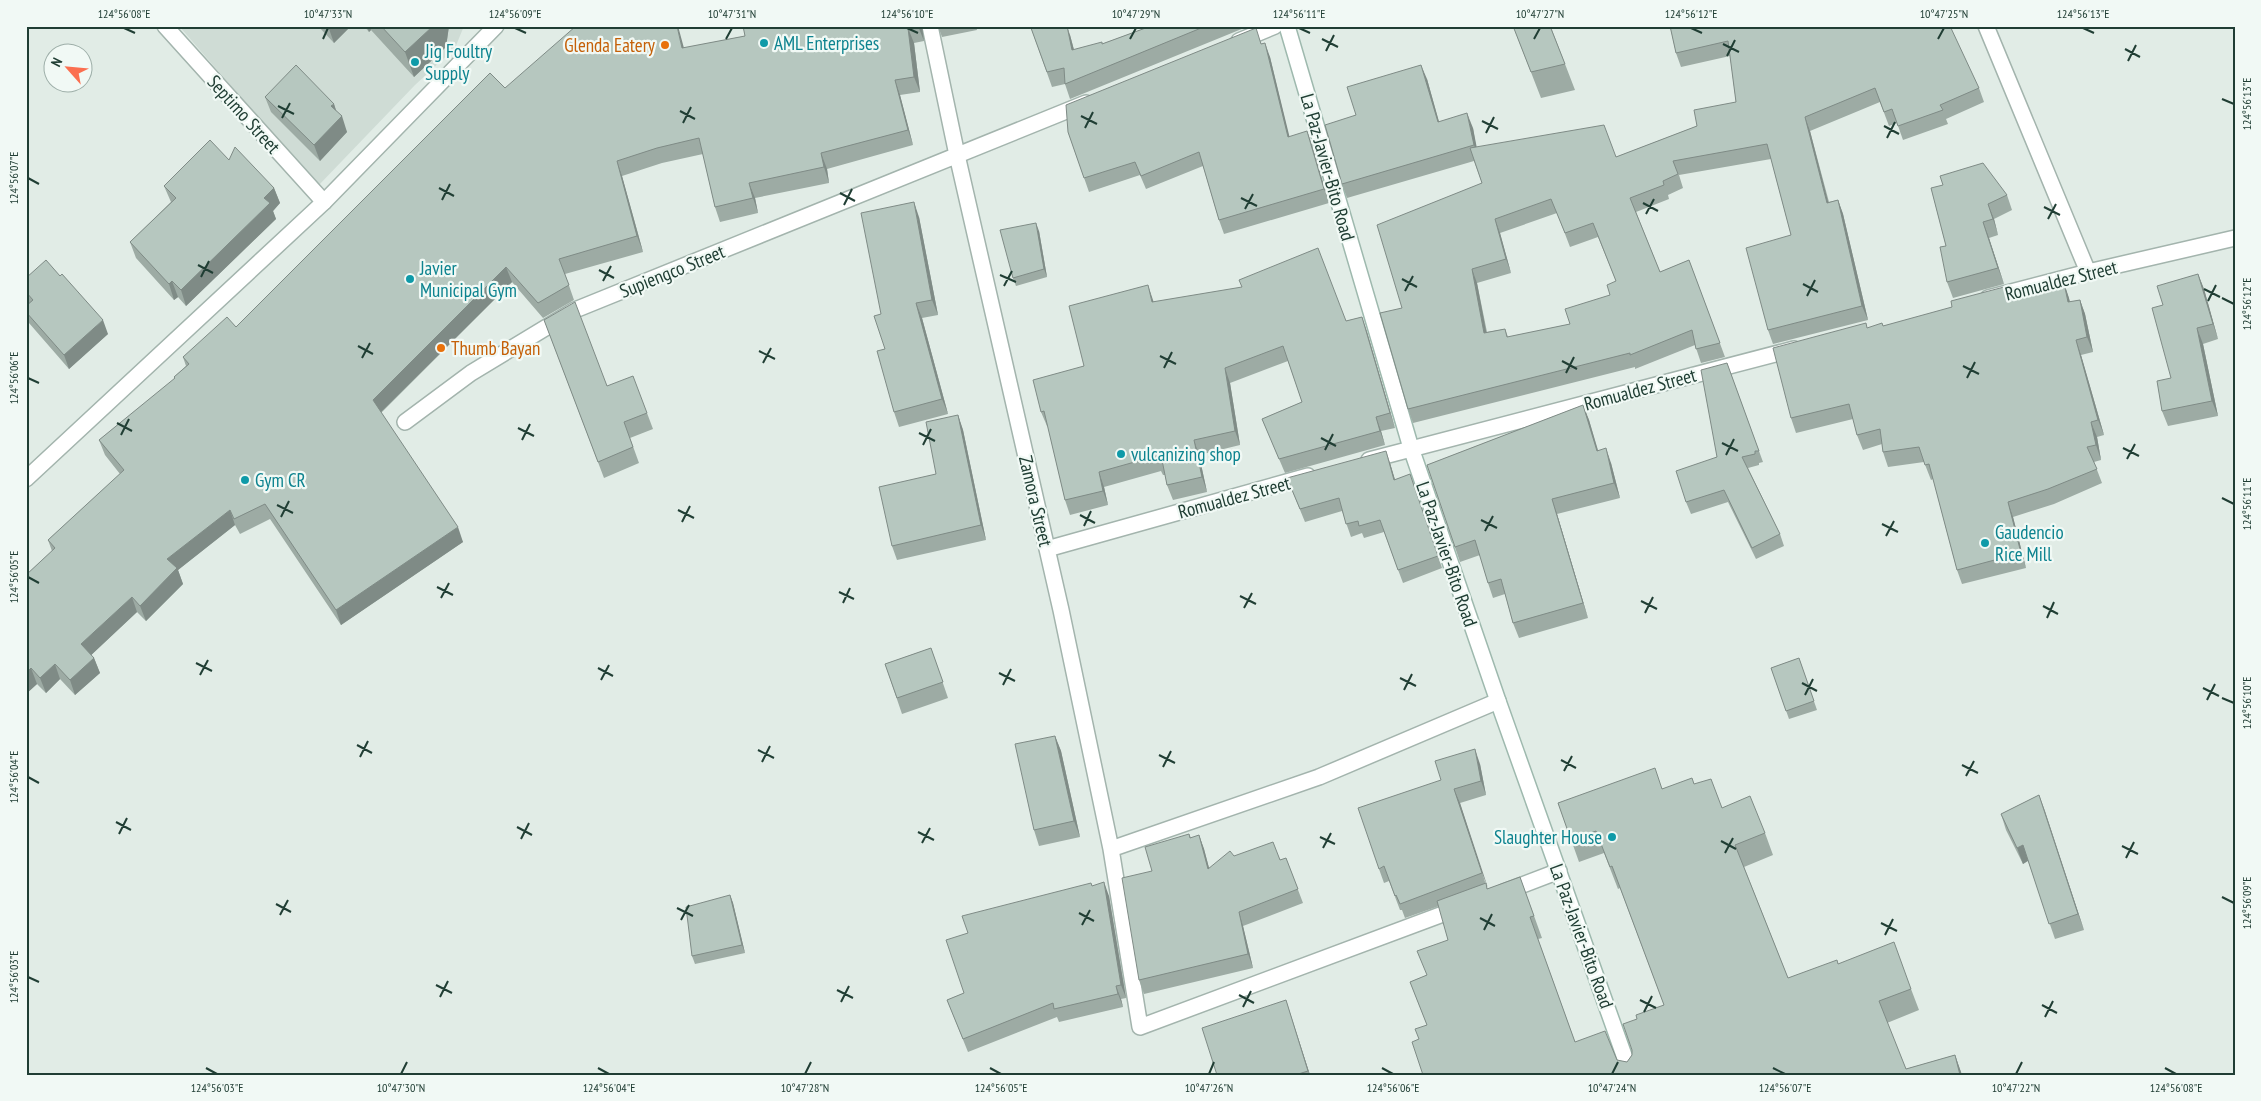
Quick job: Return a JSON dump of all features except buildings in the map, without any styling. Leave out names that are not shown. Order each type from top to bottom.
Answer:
[{"type":"street","name":"Septimo Street","points":[[165,26],[324,202]]},
{"type":"street","points":[[26,479],[324,202],[496,26]]},
{"type":"street","name":"Zamora Street","points":[[930,26],[957,155],[1047,549],[1111,849],[1140,1027],[1475,902]]},
{"type":"street","points":[[1230,45],[1275,26]]},
{"type":"street","name":"La Paz-Javier-Bito Road","points":[[1287,26],[1411,448],[1498,701],[1632,1075]]},
{"type":"street","points":[[1986,26],[2088,272]]},
{"type":"street","name":"Supiengco Street","points":[[406,422],[471,373],[575,310],[1102,96]]},
{"type":"street","name":"Romualdez Street","points":[[1973,302],[2088,272],[2235,238]]},
{"type":"street","name":"Romualdez Street","points":[[1353,464],[1811,344]]},
{"type":"street","name":"Romualdez Street","points":[[1047,549],[1324,472]]},
{"type":"street","points":[[1111,849],[1319,777],[1498,701]]},
{"type":"street","points":[[1493,896],[1558,871]]},
{"type":"shaded area","points":[[179,26],[464,26],[455,48],[415,85],[318,186]]},
{"type":"place","name":"AML Enterprises","points":[[764,43]]},
{"type":"place","name":"Glenda Eatery","points":[[665,45]]},
{"type":"place","name":"Jig Foultry Supply","points":[[415,62]]},
{"type":"place","name":"Javier Municipal Gym","points":[[410,279]]},
{"type":"place","name":"Thumb Bayan","points":[[441,348]]},
{"type":"place","name":"vulcanizing shop","points":[[1121,454]]},
{"type":"place","name":"Gym CR","points":[[245,480]]},
{"type":"place","name":"Gaudencio Rice Mill","points":[[1985,543]]},
{"type":"place","name":"Slaughter House","points":[[1612,837]]}]
